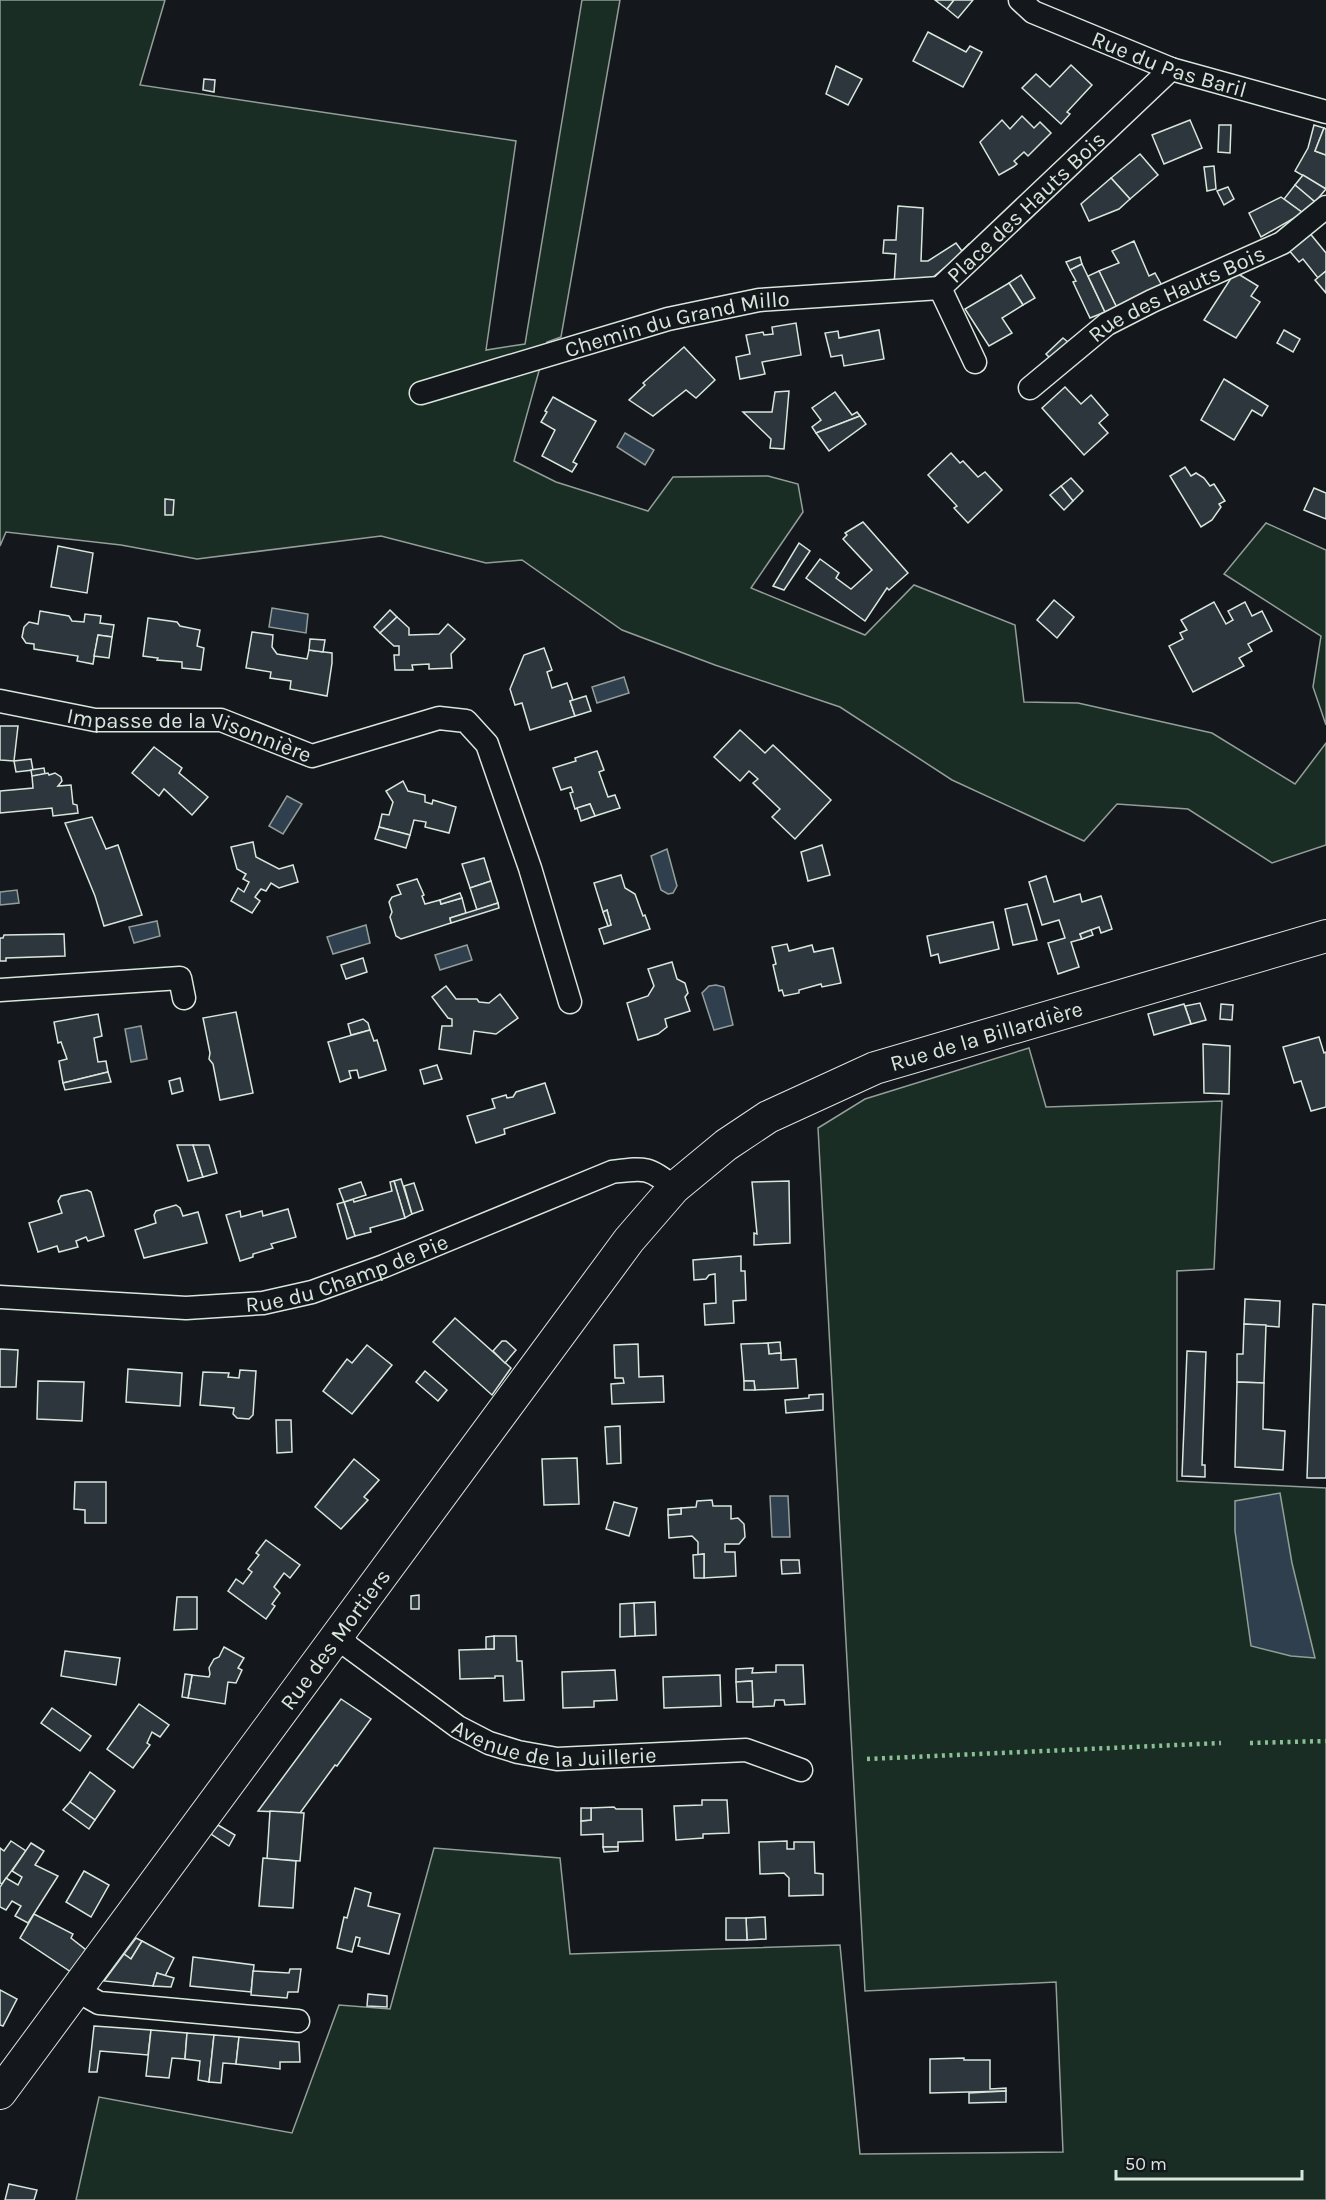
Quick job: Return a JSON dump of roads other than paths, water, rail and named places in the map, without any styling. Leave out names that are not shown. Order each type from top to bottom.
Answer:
[{"type":"street","name":"Rue du Pas Baril","points":[[1020,0],[1033,12],[1171,69],[1326,112]]},
{"type":"street","name":"Place des Hauts Bois","points":[[975,362],[940,288],[1171,69]]},
{"type":"street","name":"Rue des Hauts Bois","points":[[1030,388],[1107,324],[1152,301],[1282,243],[1326,207]]},
{"type":"street","name":"Chemin du Grand Millo","points":[[421,393],[668,319],[759,300],[940,288]]},
{"type":"street","name":"Impasse de la Visonnière","points":[[0,701],[95,720],[221,720],[312,756],[439,718],[466,721],[487,744],[530,868],[570,1002]]},
{"type":"street","name":"Rue de la Billardière","points":[[674,1188],[726,1145],[768,1116],[875,1068],[1326,936]]},
{"type":"street","points":[[0,990],[180,978],[184,998]]},
{"type":"street","name":"Rue du Champ de Pie","points":[[0,1292],[186,1308],[263,1303],[312,1292],[384,1266],[612,1172],[646,1169],[661,1177],[674,1188]]},
{"type":"street","name":"Rue des Mortiers","points":[[0,2093],[629,1240],[674,1188]]},
{"type":"street","name":"Avenue de la Juillerie","points":[[339,1636],[349,1647],[458,1727],[489,1743],[518,1752],[557,1760],[746,1750],[801,1770]]},
{"type":"street","points":[[76,1990],[99,2003],[298,2021]]},
{"type":"water","points":[[625,433],[654,450],[645,465],[617,447]]},
{"type":"water","points":[[272,608],[308,614],[306,633],[269,627]]},
{"type":"water","points":[[624,677],[629,693],[597,703],[592,687]]},
{"type":"water","points":[[287,796],[302,804],[283,834],[269,826]]},
{"type":"water","points":[[667,849],[677,886],[673,893],[668,894],[661,890],[651,856]]},
{"type":"water","points":[[17,890],[19,903],[0,905],[0,892]]},
{"type":"water","points":[[157,921],[160,936],[134,943],[129,927]]},
{"type":"water","points":[[366,925],[370,943],[333,954],[327,937]]},
{"type":"water","points":[[467,945],[472,960],[440,970],[435,955]]},
{"type":"water","points":[[709,986],[724,987],[733,1025],[714,1030],[702,993]]},
{"type":"water","points":[[141,1026],[147,1059],[131,1062],[125,1029]]},
{"type":"water","points":[[1280,1493],[1292,1563],[1315,1658],[1291,1656],[1251,1646],[1235,1531],[1235,1501]]},
{"type":"water","points":[[770,1496],[788,1496],[790,1537],[772,1537]]}]
